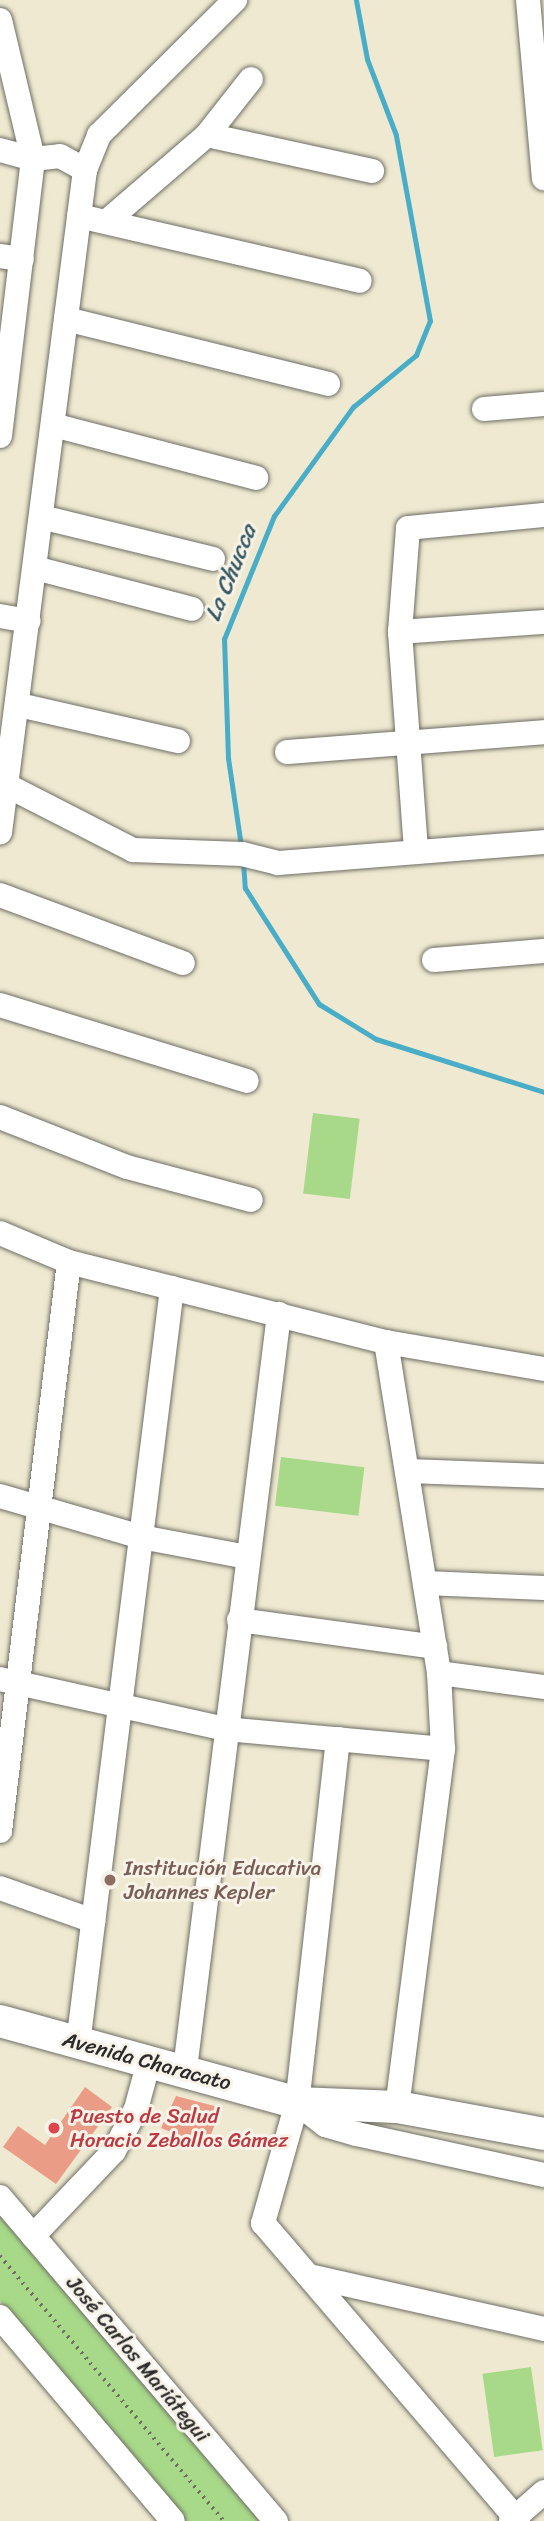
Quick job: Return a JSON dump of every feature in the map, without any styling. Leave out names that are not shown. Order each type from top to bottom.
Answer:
[{"type":"main road","name":"Avenida Characato","points":[[0,2021],[148,2065],[185,2069],[297,2104],[397,2107],[544,2134]]},
{"type":"street","points":[[0,833],[19,705],[85,170],[99,135],[235,0]]},
{"type":"street","points":[[528,0],[539,72],[544,177]]},
{"type":"street","points":[[0,20],[4,51],[33,159],[11,258],[0,436]]},
{"type":"street","points":[[106,222],[208,135],[251,79]]},
{"type":"street","points":[[208,135],[372,171]]},
{"type":"street","points":[[0,150],[33,159],[61,156],[85,170]]},
{"type":"street","points":[[79,216],[360,281]]},
{"type":"street","points":[[66,319],[328,384]]},
{"type":"street","points":[[484,409],[544,404]]},
{"type":"street","points":[[53,425],[256,478]]},
{"type":"street","points":[[416,850],[404,740],[400,632],[408,528],[544,515]]},
{"type":"street","points":[[41,517],[213,559]]},
{"type":"street","points":[[35,568],[192,609]]},
{"type":"street","points":[[0,616],[29,621]]},
{"type":"street","points":[[400,632],[544,622]]},
{"type":"street","points":[[19,705],[177,741]]},
{"type":"street","points":[[287,752],[404,740],[544,732]]},
{"type":"street","points":[[6,785],[133,850],[242,854],[278,863],[544,842]]},
{"type":"street","points":[[0,895],[183,963]]},
{"type":"street","points":[[434,960],[544,951]]},
{"type":"street","points":[[0,1005],[247,1081]]},
{"type":"street","points":[[0,1117],[127,1167],[251,1200]]},
{"type":"street","points":[[0,1233],[69,1262],[386,1342],[544,1369]]},
{"type":"street","points":[[0,1831],[8,1680],[37,1504],[69,1262]]},
{"type":"street","points":[[78,2044],[172,1287]]},
{"type":"street","points":[[185,2069],[225,1729],[279,1314]]},
{"type":"street","points":[[386,1342],[439,1673],[443,1749],[397,2107]]},
{"type":"street","points":[[407,1471],[544,1476]]},
{"type":"street","points":[[0,1496],[37,1504],[141,1537],[247,1558]]},
{"type":"street","points":[[425,1583],[544,1588]]},
{"type":"street","points":[[239,1620],[435,1647]]},
{"type":"street","points":[[439,1673],[544,1687]]},
{"type":"street","points":[[8,1680],[119,1710],[225,1729],[443,1749]]},
{"type":"street","points":[[338,1739],[297,2104],[263,2223],[515,2520],[544,2492]]},
{"type":"street","points":[[0,1888],[93,1921]]},
{"type":"street","points":[[33,2236],[114,2151],[136,2109],[148,2065]]},
{"type":"street","points":[[297,2104],[326,2124],[357,2134],[544,2175]]},
{"type":"street","name":"José Carlos Mariátegui","points":[[0,2197],[276,2521]]},
{"type":"street","points":[[309,2276],[544,2329]]},
{"type":"street","points":[[0,2317],[173,2521]]},
{"type":"path","points":[[0,2256],[223,2521]]},
{"type":"green space","points":[[313,1113],[360,1119],[350,1199],[303,1193]]},
{"type":"green space","points":[[281,1457],[364,1467],[358,1516],[275,1506]]},
{"type":"green space","points":[[0,2212],[262,2521],[185,2521],[122,2448],[0,2301]]},
{"type":"green space","points":[[531,2367],[543,2450],[494,2457],[482,2374]]},
{"type":"building","points":[[85,2087],[112,2107],[56,2184],[3,2147],[18,2126],[45,2145]]},
{"type":"building","points":[[176,2096],[222,2108],[206,2146],[161,2128]]},
{"type":"waterway","name":"La Chucca","points":[[241,846],[228,758],[224,639],[274,516],[353,407],[416,355],[430,321],[396,135],[367,59],[356,0]]},
{"type":"waterway","name":"La Chucca","points":[[243,862],[245,888],[319,1004],[376,1039],[544,1092]]},
{"type":"place","name":"Institución Educativa Johannes Kepler","points":[[110,1880]]},
{"type":"place","name":"Puesto de Salud Horacio Zeballos Gámez","points":[[54,2128]]}]
